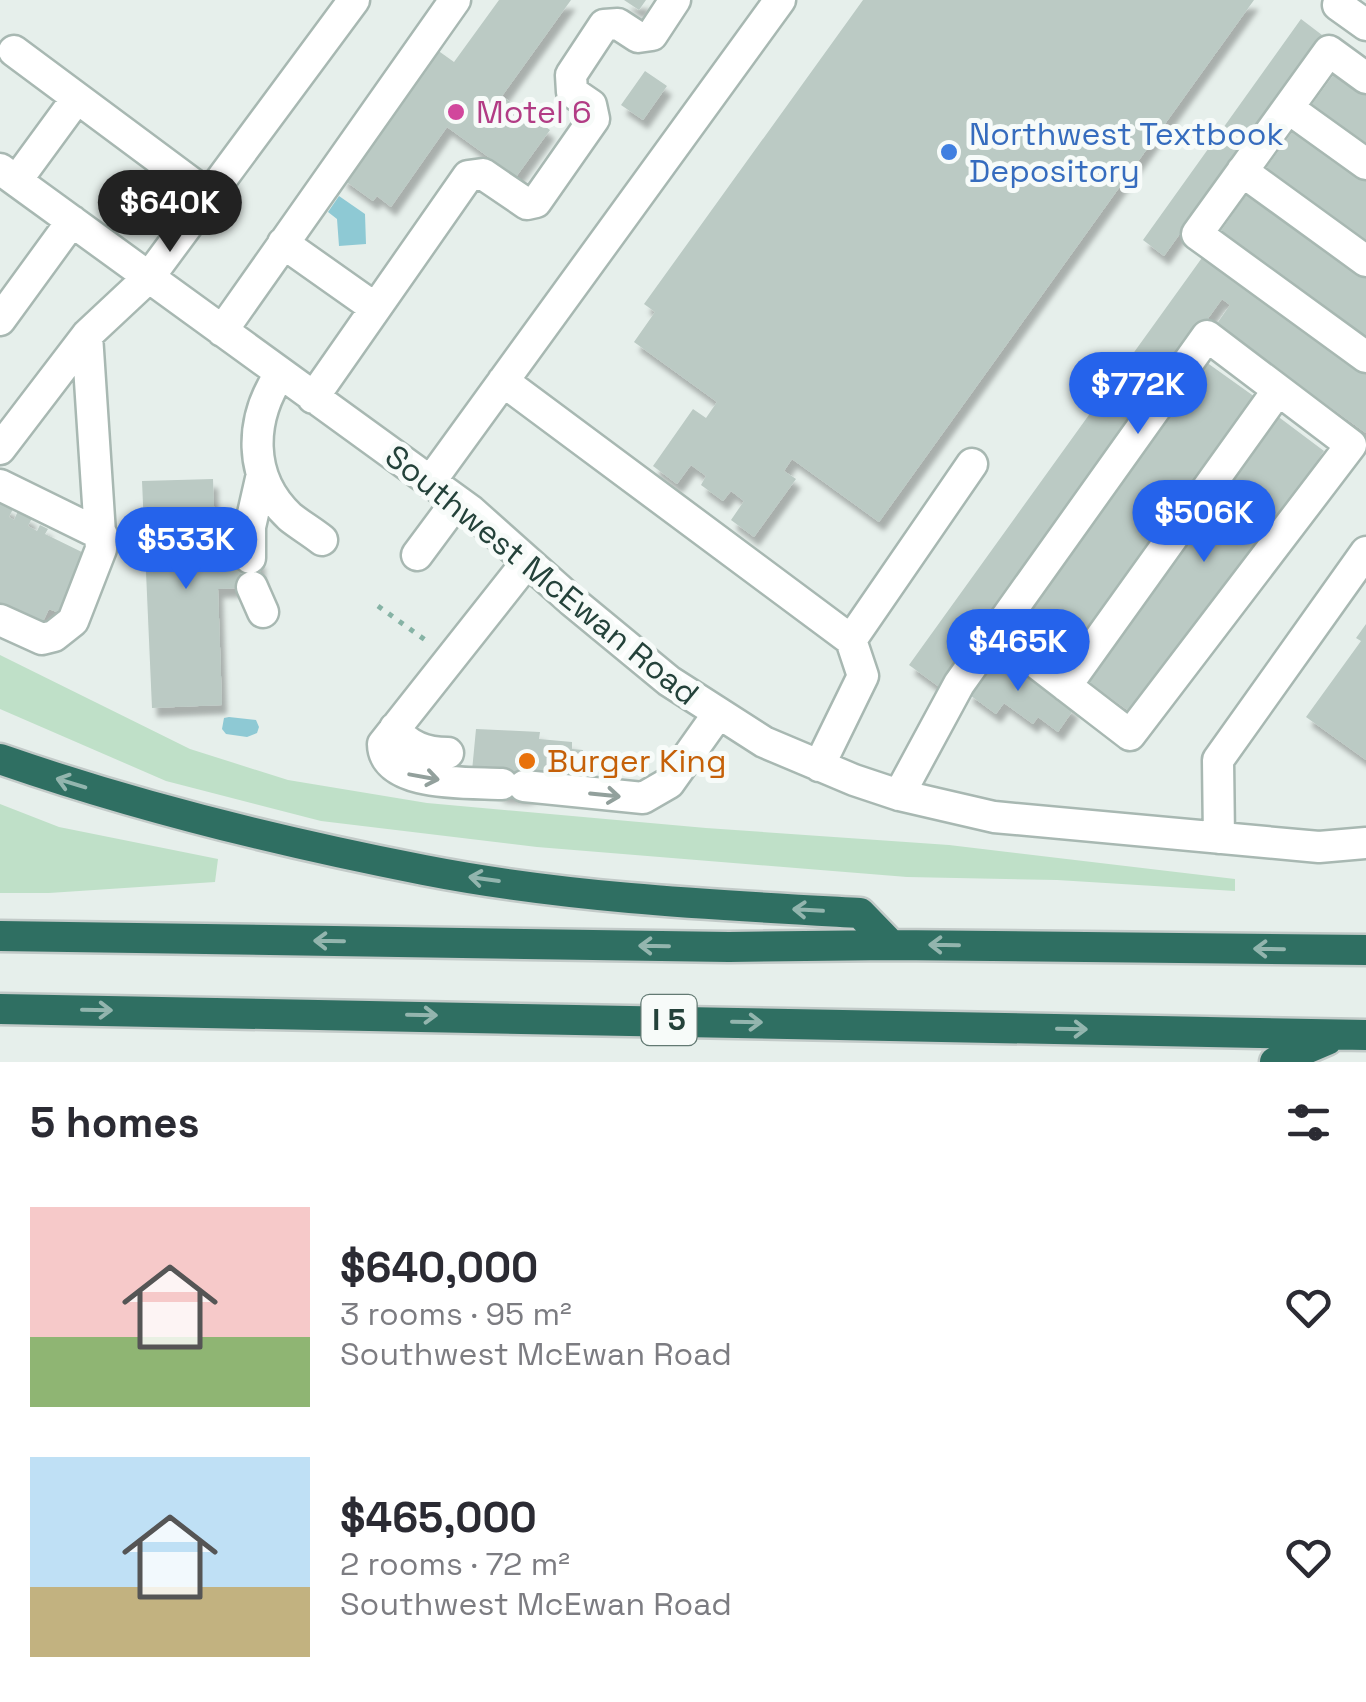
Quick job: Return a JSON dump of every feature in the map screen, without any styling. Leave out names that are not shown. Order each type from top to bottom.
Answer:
[{"type":"highway","points":[[0,759],[180,815],[426,870],[646,899],[860,912],[892,944]]},
{"type":"highway","name":"I 5","points":[[0,936],[729,947],[892,944],[1366,950]]},
{"type":"highway","name":"I 5","points":[[0,1009],[1352,1035]]},
{"type":"highway","points":[[1276,1062],[1352,1035]]},
{"type":"street","points":[[0,450],[87,335],[149,277],[354,0]]},
{"type":"street","points":[[222,331],[455,0]]},
{"type":"street","points":[[313,398],[468,176],[483,174],[527,204],[536,202],[594,119],[591,105],[572,92],[571,75],[604,25],[618,24],[638,37],[652,35],[674,0]]},
{"type":"street","points":[[430,482],[780,0]]},
{"type":"street","points":[[1341,0],[1338,4],[1366,26]]},
{"type":"street","points":[[14,51],[209,196]]},
{"type":"street","points":[[1366,78],[1329,51],[1197,234],[1366,357]]},
{"type":"street","points":[[8,174],[78,98]]},
{"type":"street","points":[[1288,108],[1366,164]]},
{"type":"street","points":[[1242,171],[1366,262]]},
{"type":"street","name":"Southwest McEwan Road","points":[[8,174],[457,501],[620,642],[718,714],[764,742],[899,795],[994,817],[1319,847],[1366,843]]},
{"type":"street","points":[[0,320],[72,221]]},
{"type":"street","points":[[284,243],[375,308]]},
{"type":"street","points":[[0,620],[42,639],[62,632],[73,621],[102,548],[87,335]]},
{"type":"street","points":[[899,795],[959,684],[1206,336],[1351,445],[1130,736],[996,632]]},
{"type":"street","points":[[280,374],[264,398],[256,455],[262,474],[288,515],[322,540]]},
{"type":"street","points":[[503,381],[852,640],[863,676],[819,766]]},
{"type":"street","points":[[1066,686],[1278,390]]},
{"type":"street","points":[[852,640],[972,464]]},
{"type":"street","points":[[255,586],[250,527],[262,474]]},
{"type":"street","points":[[0,485],[102,535]]},
{"type":"street","points":[[417,554],[457,501]]},
{"type":"street","points":[[1219,838],[1218,760],[1366,552]]},
{"type":"street","points":[[527,562],[383,744],[382,750],[391,765],[420,778],[643,798],[656,793],[677,773],[718,714]]},
{"type":"street","points":[[396,728],[408,743],[434,753],[448,753]]},
{"type":"path","points":[[378,606],[451,659]]},
{"type":"green space","points":[[0,655],[190,749],[288,780],[427,803],[949,845],[1235,879],[1235,891],[1057,880],[907,877],[537,847],[321,821],[166,781],[0,709]]},
{"type":"green space","points":[[0,804],[59,827],[218,859],[215,882],[0,893]]},
{"type":"water","points":[[339,196],[365,214],[366,244],[339,246],[337,219],[328,212]]},
{"type":"water","points":[[224,718],[256,720],[257,733],[247,737],[226,734],[222,729]]},
{"type":"building","name":"Motel 6","points":[[499,0],[571,0],[502,96],[550,130],[516,177],[447,127],[391,207],[377,196],[373,201],[341,178],[433,47],[454,62]]},
{"type":"building","name":"Motel 6","points":[[624,0],[646,0],[639,10]]},
{"type":"building","name":"Northwest Textbook Depository","points":[[863,0],[1254,0],[879,522],[792,459],[784,471],[796,479],[754,537],[731,520],[744,501],[731,491],[723,501],[701,485],[706,476],[691,465],[677,484],[653,466],[693,409],[706,418],[717,402],[634,342],[655,312],[644,304]]},
{"type":"building","points":[[1301,19],[1322,35],[1164,256],[1143,240]]},
{"type":"building","points":[[1337,70],[1366,91],[1366,147],[1310,107]]},
{"type":"building","points":[[645,71],[667,86],[643,120],[621,105]]},
{"type":"building","points":[[1295,128],[1366,179],[1366,240],[1266,168]]},
{"type":"building","points":[[1249,191],[1366,276],[1366,338],[1220,232]]},
{"type":"building","points":[[1204,255],[1366,372],[1366,433],[1216,325],[1230,305],[1222,299],[942,689],[909,665]]},
{"type":"building","points":[[1206,362],[1255,397],[1064,662],[1015,626]]},
{"type":"building","points":[[1276,415],[1324,451],[1133,714],[1084,679]]},
{"type":"building","points":[[213,479],[216,559],[260,558],[261,587],[218,589],[222,705],[152,708],[142,481]]},
{"type":"building","points":[[0,503],[13,509],[9,517],[14,520],[18,511],[32,518],[28,526],[37,531],[40,525],[48,529],[45,534],[92,557],[64,615],[49,609],[38,632],[0,615]]},
{"type":"building","points":[[1366,624],[1366,760],[1306,717],[1361,641],[1356,638]]},
{"type":"building","points":[[996,652],[1074,709],[1058,732],[1038,717],[1033,724],[1004,703],[996,714],[967,693]]},
{"type":"building","name":"Burger King","points":[[476,729],[540,732],[539,739],[572,742],[572,749],[583,750],[580,782],[523,796],[501,794],[472,771]]},
{"type":"place","name":"Motel 6","points":[[456,112]]},
{"type":"place","name":"Northwest Textbook Depository","points":[[949,152]]},
{"type":"place","name":"Burger King","points":[[527,761]]}]
